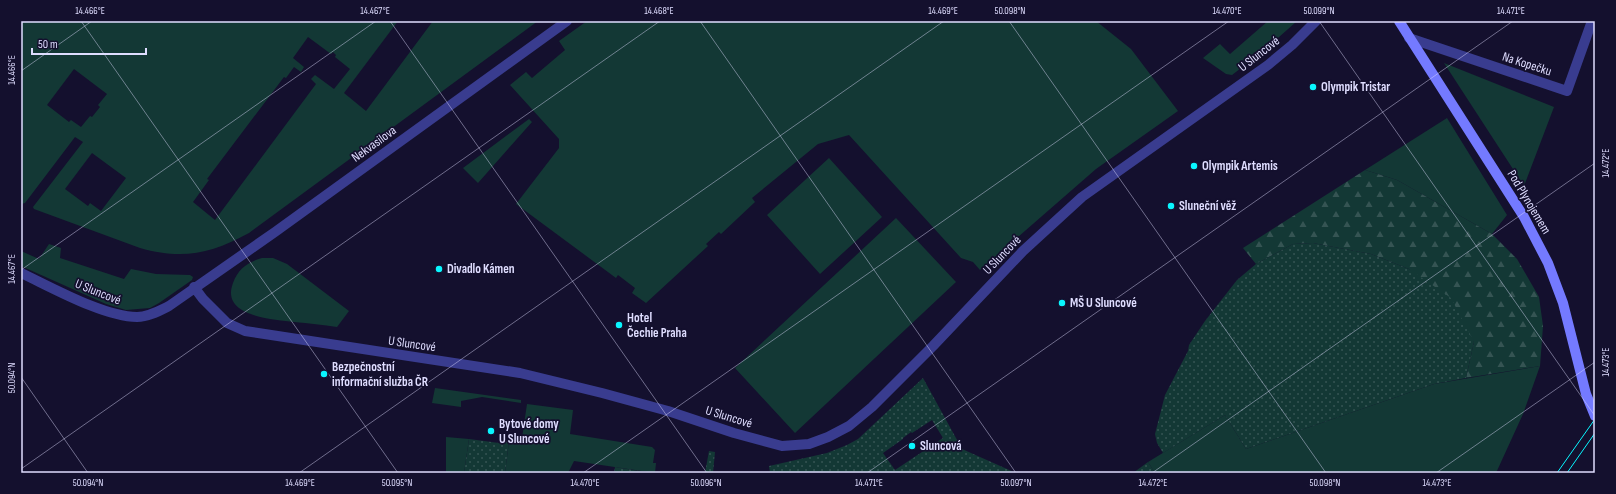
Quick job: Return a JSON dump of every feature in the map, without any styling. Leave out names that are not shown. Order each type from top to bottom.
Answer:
[{"type":"main road","name":"Pod Plynojemem","points":[[1399,21],[1524,217],[1548,263],[1563,304],[1586,394],[1595,416]]},
{"type":"street","name":"Nekvasilova","points":[[194,287],[275,232],[568,21]]},
{"type":"street","name":"U Sluncové","points":[[21,273],[88,304],[120,316],[138,317],[156,313],[169,306],[194,287],[203,299],[227,323],[245,331],[520,372],[602,393],[782,446],[809,444],[828,437],[850,426],[872,407],[934,346],[1023,251],[1082,197],[1268,65],[1292,45],[1316,21]]},
{"type":"street","name":"Na Kopečku","points":[[1409,38],[1567,91],[1592,21]]},
{"type":"green space","points":[[21,21],[398,21],[344,93],[366,111],[433,21],[538,21],[249,233],[222,246],[196,253],[169,254],[155,252],[140,248],[34,209],[33,207],[83,142],[75,137],[25,203],[21,204]],"holes":[[[308,37],[331,54],[333,52],[336,55],[335,57],[350,69],[334,89],[315,75],[311,79],[316,84],[215,220],[193,202],[209,180],[207,179],[284,77],[286,78],[294,67],[301,72],[304,67],[293,58]],[[74,69],[107,94],[98,105],[100,107],[81,127],[71,120],[69,122],[47,105]],[[92,153],[126,178],[101,211],[90,203],[88,206],[65,189]]]},
{"type":"green space","points":[[587,21],[1096,21],[1131,49],[1178,111],[1096,169],[980,270],[973,262],[961,258],[849,135],[818,144],[752,198],[755,202],[721,234],[719,232],[706,244],[708,246],[646,303],[632,293],[635,288],[618,275],[616,278],[516,204],[559,148],[559,139],[510,85],[526,72],[532,78],[565,50],[559,41]]},
{"type":"green space","points":[[1268,21],[1296,22],[1262,52],[1232,75],[1226,74],[1203,58],[1220,44],[1230,54]]},
{"type":"green space","points":[[1444,63],[1554,107],[1524,186]]},
{"type":"green space","points":[[1447,118],[1507,215],[1492,234],[1397,180],[1365,170]]},
{"type":"green space","points":[[529,119],[532,122],[478,183],[463,168]]},
{"type":"green space","points":[[829,158],[882,217],[820,274],[767,215]]},
{"type":"green space","points":[[1365,170],[1397,180],[1492,234],[1517,259],[1539,297],[1543,326],[1540,366],[1466,378],[1474,342],[1409,269],[1371,254],[1313,243],[1293,244],[1256,264],[1243,248]]},
{"type":"green space","points":[[896,218],[956,282],[795,433],[735,368]]},
{"type":"green space","points":[[1313,243],[1371,254],[1409,269],[1451,298],[1474,342],[1466,378],[1434,384],[1246,449],[1225,415],[1163,453],[1157,443],[1155,434],[1165,395],[1188,351],[1189,345],[1205,321],[1237,280],[1256,264],[1293,244]]},
{"type":"green space","points":[[49,244],[61,248],[60,258],[124,279],[131,269],[156,274],[190,275],[193,277],[192,280],[150,308],[126,310],[106,304],[21,266],[21,251],[39,259]]},
{"type":"green space","points":[[262,258],[273,258],[287,264],[349,311],[337,327],[262,317],[241,309],[234,303],[231,294],[235,278],[244,267]]},
{"type":"green space","points":[[1540,366],[1523,414],[1496,473],[1155,473],[1148,462],[1225,415],[1246,449],[1434,384]]},
{"type":"green space","points":[[923,378],[962,449],[1016,473],[770,473],[769,466],[827,453],[858,439]],"holes":[[[932,420],[943,438],[895,470],[883,453],[911,432],[912,433]]]},
{"type":"green space","points":[[435,388],[521,400],[521,403],[482,397],[461,401],[461,407],[432,403]]},
{"type":"green space","points":[[527,404],[573,410],[570,434],[652,447],[655,450],[653,463],[656,463],[655,473],[574,461],[568,473],[505,473],[509,441],[522,438]]},
{"type":"green space","points":[[446,437],[469,439],[464,473],[446,473]]},
{"type":"green space","points":[[469,439],[499,443],[509,441],[505,473],[464,473]]},
{"type":"green space","points":[[709,451],[715,452],[713,473],[705,473]]},
{"type":"green space","points":[[1148,462],[1155,473],[1133,473]]},
{"type":"green space","points":[[615,467],[651,473],[614,473]]},
{"type":"tram line","points":[[1557,473],[1595,419]]},
{"type":"tram line","points":[[1567,473],[1595,433]]},
{"type":"place","name":"Olympik Tristar","points":[[1313,87]]},
{"type":"place","name":"Olympik Artemis","points":[[1194,166]]},
{"type":"place","name":"Sluneční věž","points":[[1171,206]]},
{"type":"place","name":"Divadlo Kámen","points":[[439,269]]},
{"type":"place","name":"MŠ U Sluncové","points":[[1062,303]]},
{"type":"place","name":"Hotel Čechie Praha","points":[[619,325]]},
{"type":"place","name":"Bezpečnostní informační služba ČR","points":[[324,374]]},
{"type":"place","name":"Bytové domy U Sluncové","points":[[491,431]]},
{"type":"place","name":"Sluncová","points":[[912,446]]}]
